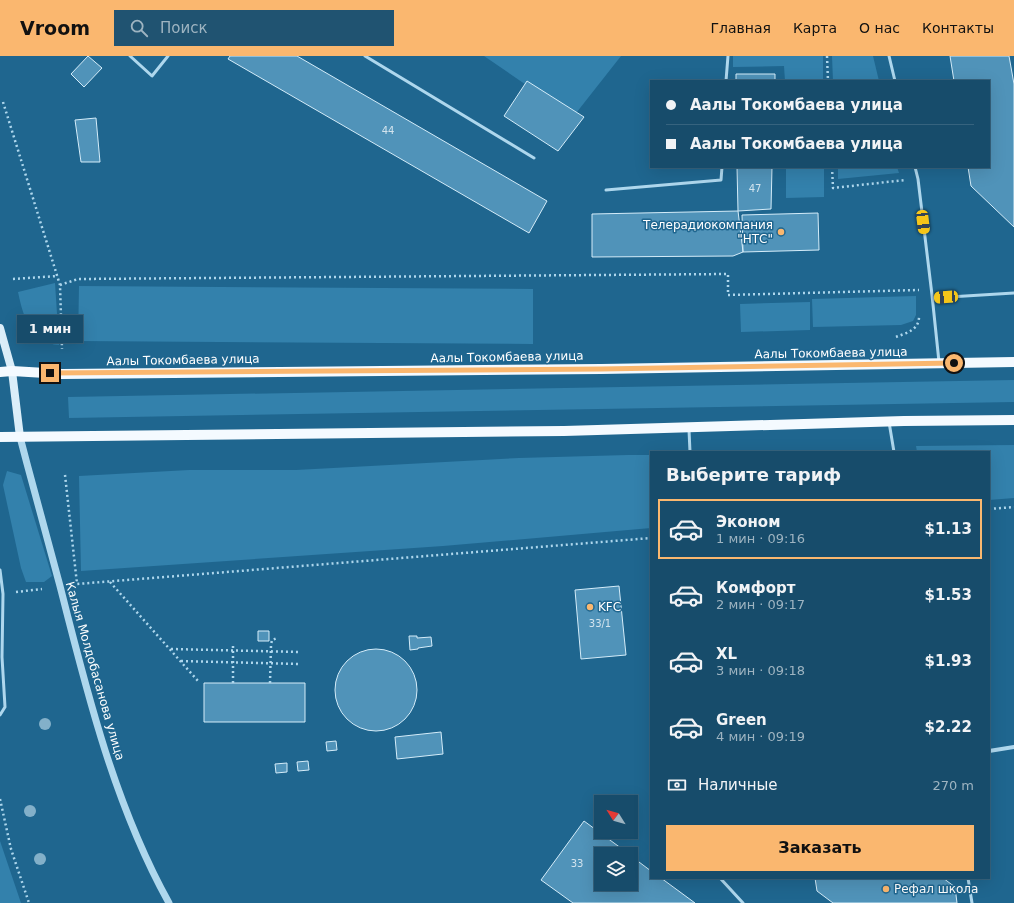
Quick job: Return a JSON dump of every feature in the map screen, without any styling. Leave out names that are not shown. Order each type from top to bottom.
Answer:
[{"type":"main road","points":[[0,328],[12,371],[20,437]]},
{"type":"main road","name":"Аалы Токомбаева улица","points":[[0,372],[12,371],[62,374],[118,374],[601,369],[1014,362]]},
{"type":"main road","points":[[0,437],[564,431],[1014,420]]},
{"type":"street","name":"Калыя Молдобасанова улица","points":[[20,437],[69,625],[96,720],[128,815],[157,882],[169,903]]},
{"type":"street","points":[[990,751],[1014,747]]},
{"type":"lane","points":[[130,56],[152,76],[168,56]]},
{"type":"lane","points":[[366,56],[534,158]]},
{"type":"lane","points":[[726,80],[728,56]]},
{"type":"lane","points":[[889,56],[895,80]]},
{"type":"lane","points":[[606,190],[721,180],[722,168]]},
{"type":"lane","points":[[915,168],[918,179],[933,296],[939,363]]},
{"type":"lane","points":[[933,296],[1014,293]]},
{"type":"lane","points":[[889,422],[894,451]]},
{"type":"lane","points":[[689,428],[690,451]]},
{"type":"lane","points":[[0,570],[3,594],[1,657],[5,707],[0,715]]},
{"type":"lane","points":[[721,879],[743,903]]},
{"type":"lane","points":[[968,879],[972,903]]},
{"type":"path","points":[[827,56],[828,80]]},
{"type":"path","points":[[3,102],[60,284],[62,349]]},
{"type":"path","points":[[832,168],[833,188],[918,179]]},
{"type":"path","points":[[60,284],[78,279],[728,274],[728,295],[916,289],[933,296]]},
{"type":"path","points":[[13,279],[58,276]]},
{"type":"path","points":[[916,289],[917,295]]},
{"type":"path","points":[[896,337],[913,331],[919,321],[920,314]]},
{"type":"path","points":[[65,475],[77,584],[650,538]]},
{"type":"path","points":[[990,509],[1014,507]]},
{"type":"path","points":[[110,581],[198,680]]},
{"type":"path","points":[[3,594],[42,589]]},
{"type":"path","points":[[270,683],[270,652],[272,640],[277,638]]},
{"type":"path","points":[[233,643],[233,683]]},
{"type":"path","points":[[171,649],[299,652]]},
{"type":"path","points":[[180,660],[300,664]]},
{"type":"path","points":[[0,799],[11,849],[29,903]]},
{"type":"shaded area","points":[[484,56],[621,56],[573,117]]},
{"type":"shaded area","points":[[733,56],[823,56],[823,80],[785,80],[784,66],[733,67]]},
{"type":"shaded area","points":[[832,56],[873,56],[879,80],[833,80]]},
{"type":"shaded area","points":[[786,168],[824,168],[824,197],[786,198]]},
{"type":"shaded area","points":[[838,168],[897,168],[899,173],[838,179]]},
{"type":"shaded area","points":[[55,283],[59,345],[49,343],[44,340],[31,328],[23,313],[18,292]]},
{"type":"shaded area","points":[[79,286],[533,289],[533,344],[78,341]]},
{"type":"shaded area","points":[[916,296],[916,315],[913,321],[901,325],[813,327],[812,299]]},
{"type":"shaded area","points":[[810,302],[810,330],[741,332],[740,304]]},
{"type":"shaded area","points":[[1014,380],[1014,402],[69,418],[68,397]]},
{"type":"shaded area","points":[[1014,445],[1014,498],[990,500],[990,451],[917,451],[916,446]]},
{"type":"shaded area","points":[[650,455],[650,528],[443,546],[81,571],[79,476],[189,470],[296,470],[519,458]]},
{"type":"shaded area","points":[[7,471],[21,475],[52,576],[44,582],[26,582],[21,568],[3,485]]},
{"type":"shaded area","points":[[0,841],[21,903],[0,903]]},
{"type":"building","points":[[88,56],[102,68],[84,87],[71,74]]},
{"type":"building","points":[[230,56],[297,56],[547,201],[529,233],[228,59]]},
{"type":"building","points":[[950,56],[1009,56],[1014,84],[1014,227],[971,186],[968,168],[990,168],[990,80],[954,80]]},
{"type":"building","points":[[736,74],[775,74],[775,80],[736,80]]},
{"type":"building","points":[[527,81],[584,117],[558,151],[504,116]]},
{"type":"building","points":[[96,118],[100,162],[81,162],[75,120]]},
{"type":"building","points":[[737,168],[772,168],[771,209],[738,211]]},
{"type":"building","points":[[738,211],[743,252],[733,256],[592,257],[592,214]]},
{"type":"building","name":"Телерадиокомпания \"НТС\"","points":[[818,213],[819,250],[743,252],[742,215]]},
{"type":"building","points":[[619,586],[626,655],[581,659],[575,590]]},
{"type":"building","points":[[258,631],[269,631],[269,641],[258,641]]},
{"type":"building","points":[[409,636],[417,636],[417,638],[431,637],[432,646],[410,650]]},
{"type":"building","points":[[376,649],[392,652],[405,661],[414,674],[417,690],[414,706],[405,719],[392,728],[376,731],[360,728],[347,719],[338,706],[335,690],[338,674],[347,661],[360,652]]},
{"type":"building","points":[[204,683],[305,683],[305,722],[204,722]]},
{"type":"building","points":[[441,732],[443,754],[397,759],[395,737]]},
{"type":"building","points":[[336,741],[337,750],[327,751],[326,742]]},
{"type":"building","points":[[308,761],[309,770],[298,771],[297,762]]},
{"type":"building","points":[[287,763],[287,772],[276,773],[275,764]]},
{"type":"building","points":[[584,821],[594,828],[594,839],[609,839],[619,847],[594,847],[594,891],[638,891],[638,861],[650,870],[650,879],[662,879],[695,903],[573,903],[541,880]]},
{"type":"building","name":"Рефал школа","points":[[815,879],[944,879],[955,887],[957,903],[833,903],[817,891]]},
{"type":"place","name":"Телерадиокомпания \"НТС\"","points":[[781,232]]},
{"type":"place","name":"KFC","points":[[590,607]]},
{"type":"place","name":"Рефал школа","points":[[886,889]]},
{"type":"route","points":[[50,373],[601,369],[954,363]]}]
